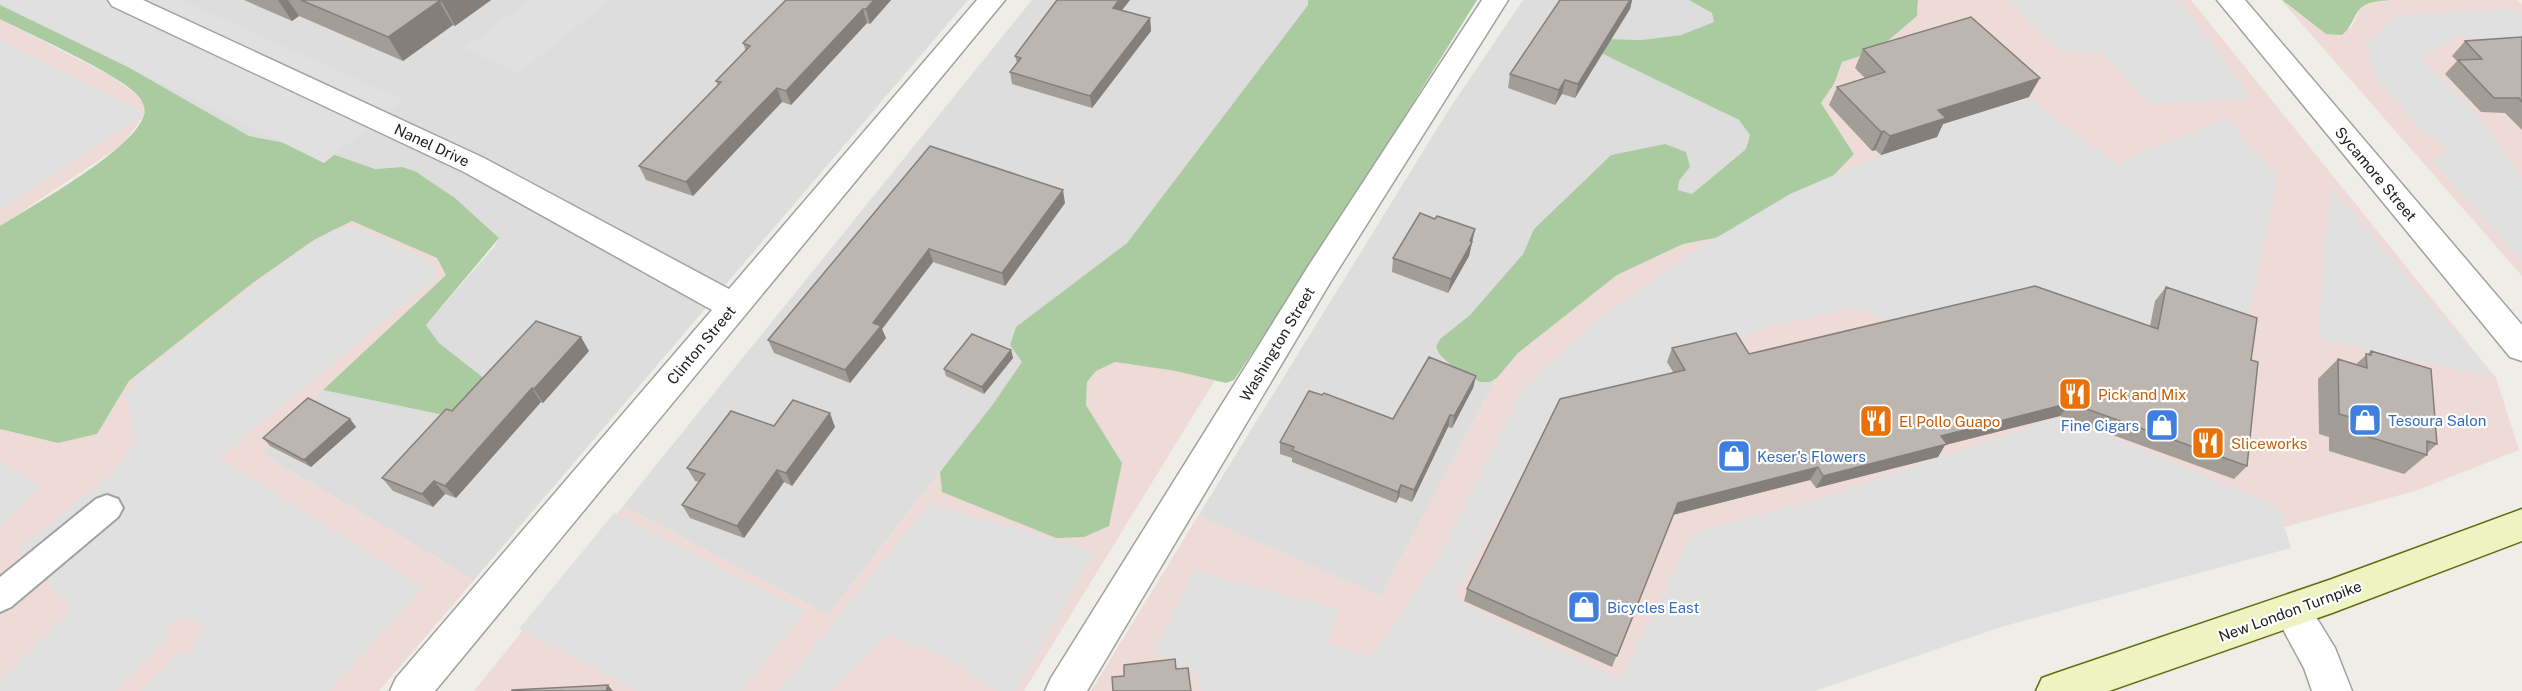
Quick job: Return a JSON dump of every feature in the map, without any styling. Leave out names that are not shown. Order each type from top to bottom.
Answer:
[{"type":"main road","name":"New London Turnpike","points":[[2056,691],[2292,610],[2522,525]]},
{"type":"street","name":"Nanel Drive","points":[[121,0],[464,160],[734,307]]},
{"type":"street","name":"Clinton Street","points":[[410,691],[992,0]]},
{"type":"street","name":"Washington Street","points":[[1065,691],[1320,273],[1495,0]]},
{"type":"street","name":"Sycamore Street","points":[[2230,0],[2522,348]]},
{"type":"street","points":[[2292,610],[2320,661],[2332,691]]},
{"type":"lane","points":[[0,597],[107,508]]},
{"type":"shaded area","points":[[0,0],[968,0],[474,580],[262,454],[323,390],[439,414],[494,386],[439,343],[426,325],[494,247],[499,238],[455,198],[415,171],[402,167],[375,169],[318,149],[249,136],[128,67],[0,5]]},
{"type":"shaded area","points":[[0,0],[181,0],[403,100],[324,163],[0,3]]},
{"type":"shaded area","points":[[529,0],[610,0],[518,74],[465,48]]},
{"type":"shaded area","points":[[1032,0],[1308,0],[1308,5],[1127,243],[1016,328],[1010,345],[1023,362],[993,404],[828,615],[623,506]]},
{"type":"shaded area","points":[[1523,0],[1689,0],[1701,6],[1712,13],[1715,22],[1681,35],[1641,40],[1609,39],[1597,50],[1739,120],[1751,135],[1746,149],[1692,194],[1678,191],[1679,181],[1690,167],[1665,144],[1611,155],[1534,229],[1523,254],[1470,315],[1440,339],[1490,382],[1496,379],[1381,596],[1198,516],[1448,111]]},
{"type":"shaded area","points":[[1918,0],[2191,0],[2496,378],[2519,450],[2418,490],[1696,691],[1091,691],[1198,516],[1381,596],[1496,379],[1518,353],[1617,275],[1683,244],[1757,230],[1854,153],[1821,103],[1834,84],[1842,62],[1876,51],[1917,16]]},
{"type":"shaded area","points":[[2005,0],[2179,0],[2252,98],[2148,104],[2105,55],[2060,50]]},
{"type":"shaded area","points":[[2281,0],[2326,34],[2351,28],[2361,7],[2392,0],[2517,0],[2522,4],[2522,276]]},
{"type":"shaded area","points":[[2512,9],[2522,16],[2522,60],[2495,39],[2458,36],[2421,58],[2485,122],[2522,179],[2522,262],[2432,161],[2450,150],[2423,132],[2376,80],[2365,45],[2397,15]]},
{"type":"shaded area","points":[[0,19],[111,76],[139,96],[145,108],[144,116],[122,145],[0,226]]},
{"type":"shaded area","points":[[0,40],[145,113],[0,210]]},
{"type":"shaded area","points":[[2027,97],[2117,164],[2227,118],[2278,177],[2245,331],[2147,342],[1906,329],[1856,308],[1776,325],[1668,362],[1680,383],[1556,413],[1453,599],[1621,678],[1692,533],[1819,499],[2060,416],[2278,506],[2291,548],[2001,627],[1815,691],[1201,691],[1197,674],[1153,651],[1195,570],[1339,610],[1326,643],[1370,657],[1434,565],[1520,393],[1593,323],[1689,254],[1790,194],[1881,155],[1936,137],[1928,129]]},
{"type":"shaded area","points":[[2330,187],[2496,378],[2318,339]]},
{"type":"shaded area","points":[[352,221],[437,258],[446,275],[323,390],[262,454],[474,580],[379,691],[0,691],[0,429],[58,443],[97,434],[129,381],[254,282],[314,240]]},
{"type":"shaded area","points":[[357,227],[432,262],[437,277],[219,458],[423,587],[329,691],[141,691],[179,652],[186,654],[191,651],[202,625],[200,622],[186,618],[178,619],[169,626],[166,640],[116,691],[0,691],[0,680],[72,608],[16,551],[110,475],[128,454],[135,437],[126,398],[137,377],[297,252],[333,230]]},
{"type":"shaded area","points":[[1115,362],[1176,371],[1215,380],[1024,691],[474,691],[623,506],[828,615],[940,472],[942,492],[1122,463],[1086,405],[1087,382],[1096,371]]},
{"type":"shaded area","points":[[0,461],[41,486],[0,527]]},
{"type":"shaded area","points":[[929,503],[1095,551],[1016,691],[997,691],[943,656],[887,635],[831,691],[778,691]]},
{"type":"shaded area","points":[[614,513],[805,611],[742,691],[633,691],[634,689],[519,629]]},
{"type":"green space","points":[[1308,0],[1477,0],[1327,241],[1234,380],[1226,383],[1176,371],[1115,362],[1096,371],[1087,382],[1086,405],[1122,463],[1109,526],[1084,537],[1056,538],[942,492],[940,472],[993,404],[1022,362],[1010,345],[1016,327],[1127,243],[1308,5]]},
{"type":"green space","points":[[1689,0],[1918,0],[1917,16],[1876,51],[1842,62],[1834,84],[1821,103],[1854,154],[1832,177],[1757,230],[1683,244],[1617,275],[1518,353],[1497,378],[1490,382],[1480,382],[1454,368],[1440,355],[1436,347],[1440,339],[1470,315],[1523,254],[1534,229],[1611,155],[1665,144],[1686,152],[1690,167],[1679,181],[1678,190],[1692,194],[1746,149],[1750,135],[1739,120],[1597,51],[1609,39],[1641,40],[1681,35],[1714,22],[1712,13]]},
{"type":"green space","points":[[2282,0],[2392,0],[2372,2],[2362,7],[2342,35],[2326,34]]},
{"type":"green space","points":[[0,5],[128,67],[249,136],[318,149],[375,169],[402,167],[415,171],[455,198],[499,238],[426,325],[439,343],[494,386],[490,405],[439,414],[323,390],[446,275],[437,258],[352,221],[314,240],[254,282],[129,381],[97,434],[58,443],[0,429],[0,226],[103,160],[136,129],[145,111],[140,98],[116,79],[97,67],[0,19]]},
{"type":"building","points":[[301,0],[445,0],[439,1],[388,37]]},
{"type":"building","points":[[786,0],[874,0],[786,91],[777,88],[686,182],[639,166],[721,82],[716,81],[750,46],[743,43]]},
{"type":"building","points":[[1057,0],[1119,0],[1113,8],[1150,18],[1090,96],[1010,72],[1021,58],[1015,56]]},
{"type":"building","points":[[1560,0],[1630,0],[1578,84],[1565,80],[1559,90],[1510,74]]},
{"type":"building","points":[[1971,17],[2040,78],[1938,110],[1946,118],[1890,136],[1884,131],[1881,132],[1837,87],[1885,72],[1863,49]]},
{"type":"building","points":[[2522,37],[2522,102],[2519,98],[2494,98],[2458,60],[2482,59],[2465,41]]},
{"type":"building","points":[[930,146],[1063,190],[1002,273],[929,249],[873,323],[881,326],[845,370],[768,340]]},
{"type":"building","points":[[1420,213],[1435,219],[1437,216],[1475,229],[1470,241],[1472,242],[1451,279],[1393,258]]},
{"type":"building","points":[[2035,286],[2158,329],[2166,287],[2257,318],[2251,360],[2258,362],[2247,466],[2070,403],[1941,436],[1947,444],[1823,476],[1818,467],[1678,503],[1617,656],[1467,589],[1560,399],[1685,370],[1672,348],[1736,333],[1749,354]]},
{"type":"building","points":[[536,321],[581,337],[534,389],[532,388],[445,486],[434,481],[422,494],[382,478],[446,409],[452,411]]},
{"type":"building","points":[[972,334],[1011,350],[982,387],[944,369]]},
{"type":"building","points":[[2371,351],[2431,369],[2437,444],[2427,441],[2427,455],[2350,431],[2350,417],[2339,414],[2338,359],[2367,368],[2366,354],[2371,355]]},
{"type":"building","points":[[1429,357],[1476,376],[1454,416],[1450,415],[1414,490],[1401,485],[1398,492],[1292,450],[1294,447],[1280,442],[1309,391],[1322,395],[1324,393],[1393,419]]},
{"type":"building","points":[[308,398],[350,419],[304,460],[263,438]]},
{"type":"building","points":[[793,400],[830,413],[786,473],[777,470],[737,526],[682,505],[705,474],[687,468],[731,411],[774,426]]},
{"type":"building","points":[[1175,659],[1176,669],[1188,668],[1191,691],[1113,691],[1112,677],[1124,676],[1124,665]]},
{"type":"building","points":[[608,685],[606,691],[512,691],[512,690]]},
{"type":"place","name":"Pick and Mix","points":[[2075,394]]},
{"type":"place","name":"Tesoura Salon","points":[[2365,420]]},
{"type":"place","name":"El Pollo Guapo","points":[[1876,421]]},
{"type":"place","name":"Fine Cigars","points":[[2162,425]]},
{"type":"place","name":"Sliceworks","points":[[2208,443]]},
{"type":"place","name":"Keser's Flowers","points":[[1734,456]]},
{"type":"place","name":"Bicycles East","points":[[1584,607]]}]
